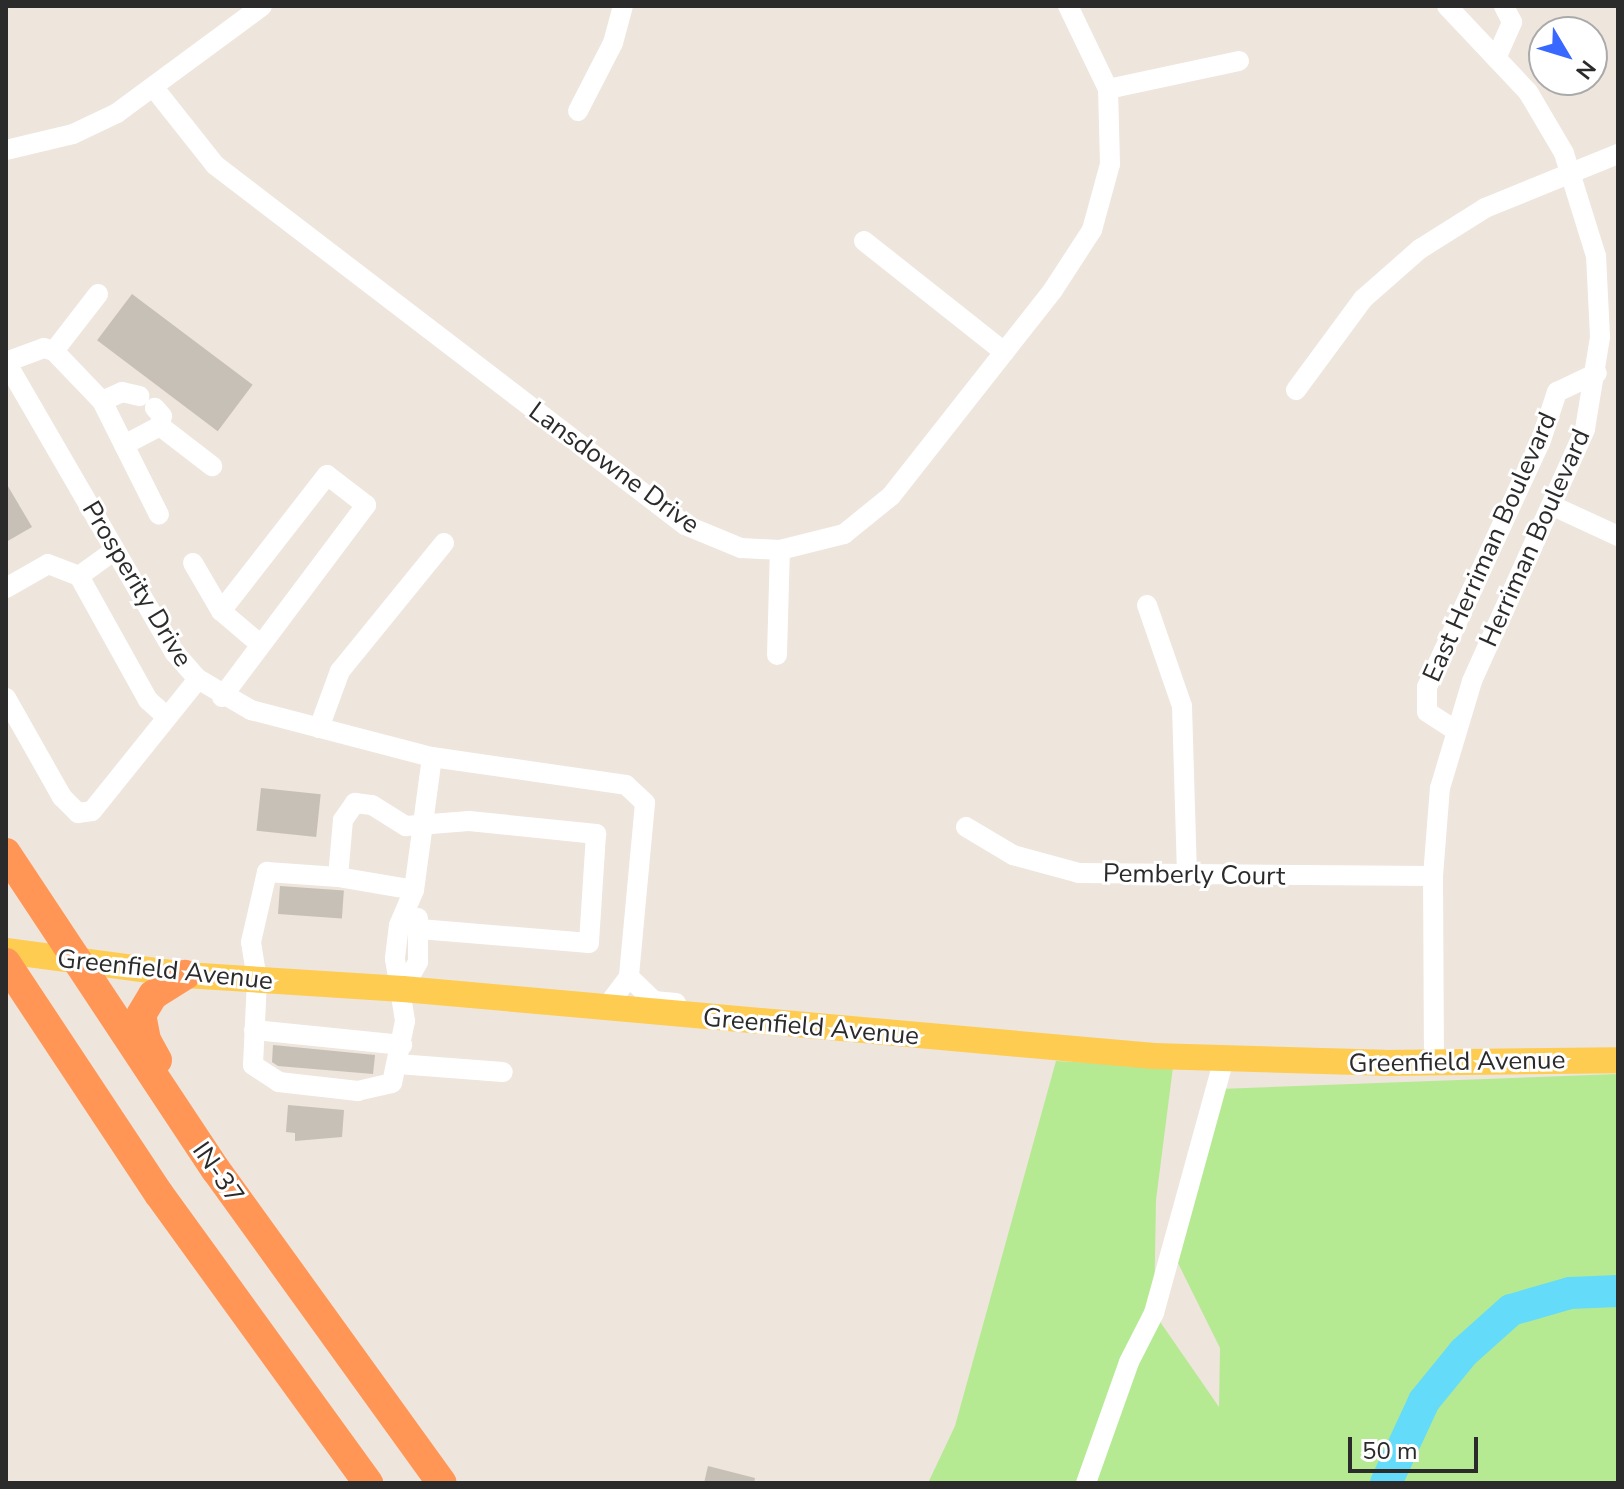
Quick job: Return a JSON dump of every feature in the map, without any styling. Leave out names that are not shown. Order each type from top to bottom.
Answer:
[{"type":"highway","name":"IN-37","points":[[6,853],[76,964],[338,1346],[442,1483]]},
{"type":"highway","points":[[6,963],[159,1194],[368,1483]]},
{"type":"highway","points":[[185,975],[148,1001],[141,1022],[146,1040],[338,1321],[338,1346]]},
{"type":"main road","name":"Greenfield Avenue","points":[[6,951],[76,964],[185,975],[403,989],[845,1030],[1224,1059],[1434,1063],[1618,1060]]},
{"type":"street","points":[[6,150],[73,134],[154,88],[262,6]]},
{"type":"street","points":[[578,111],[613,43],[623,6]]},
{"type":"street","name":"Lansdowne Drive","points":[[154,88],[215,165],[685,525],[741,548],[780,550],[828,541],[874,512],[1074,261],[1097,219],[1110,164],[1108,89],[1068,6]]},
{"type":"street","name":"Herriman Boulevard","points":[[1434,1063],[1433,876],[1440,788],[1472,681],[1585,429],[1597,373],[1596,256],[1570,171],[1547,120],[1498,54],[1447,6]]},
{"type":"street","points":[[1498,54],[1512,22],[1504,6]]},
{"type":"street","points":[[1108,89],[1239,61]]},
{"type":"street","points":[[1296,390],[1329,339],[1399,265],[1485,208],[1618,154]]},
{"type":"street","points":[[864,241],[1004,352]]},
{"type":"street","points":[[54,351],[98,294]]},
{"type":"street","points":[[6,362],[44,348],[54,351],[102,401],[159,515]]},
{"type":"street","name":"Prosperity Drive","points":[[6,362],[175,653],[198,679],[222,697],[319,728],[432,757],[626,785],[645,803],[629,977]]},
{"type":"street","name":"East Herriman Boulevard","points":[[1455,730],[1427,712],[1427,687],[1540,443],[1557,392],[1597,373]]},
{"type":"street","points":[[102,401],[122,392],[152,410],[212,466]]},
{"type":"street","points":[[124,445],[152,410]]},
{"type":"street","points":[[221,611],[327,475],[366,505],[222,697]]},
{"type":"street","points":[[1553,506],[1618,536]]},
{"type":"street","points":[[319,728],[340,671],[444,543]]},
{"type":"street","points":[[79,576],[115,550]]},
{"type":"street","points":[[777,655],[780,550]]},
{"type":"street","points":[[193,563],[221,611],[261,645]]},
{"type":"street","points":[[6,588],[48,564],[79,576],[148,700],[167,717]]},
{"type":"street","points":[[1147,605],[1182,706],[1187,876]]},
{"type":"street","points":[[6,698],[62,797],[78,813],[92,811],[198,679]]},
{"type":"street","points":[[414,890],[275,870],[262,878],[251,942],[257,980],[253,1065],[279,1082],[358,1091],[392,1083],[400,1054],[403,989],[395,959],[399,925],[414,890],[432,757]]},
{"type":"street","points":[[338,877],[343,820],[355,803],[372,805],[406,826],[469,821],[596,834],[589,943],[420,929]]},
{"type":"street","name":"Pemberly Court","points":[[966,827],[1013,855],[1053,868],[1187,876],[1433,876]]},
{"type":"street","points":[[403,989],[418,962],[420,929],[414,890]]},
{"type":"street","points":[[606,1007],[629,977],[654,1001],[778,1012],[845,1030]]},
{"type":"street","points":[[254,1030],[503,1072]]},
{"type":"street","points":[[1086,1483],[1129,1362],[1154,1313],[1224,1059]]},
{"type":"green space","points":[[1056,1061],[1173,1067],[1156,1200],[1154,1313],[1219,1407],[1220,1348],[1172,1251],[1219,1089],[1618,1074],[1618,1483],[928,1483],[955,1426]]},
{"type":"building","points":[[132,294],[253,385],[218,431],[97,340]]},
{"type":"building","points":[[6,483],[32,527],[6,542]]},
{"type":"building","points":[[261,788],[321,794],[316,837],[257,831]]},
{"type":"building","points":[[280,886],[344,890],[342,918],[278,914]]},
{"type":"building","points":[[273,1045],[375,1055],[373,1074],[278,1066],[272,1062]]},
{"type":"building","points":[[288,1105],[344,1110],[342,1137],[295,1141],[295,1133],[286,1132]]},
{"type":"building","points":[[708,1466],[755,1478],[754,1483],[704,1483]]},
{"type":"waterway","points":[[1386,1483],[1424,1401],[1464,1352],[1511,1310],[1570,1293],[1618,1291]]}]
